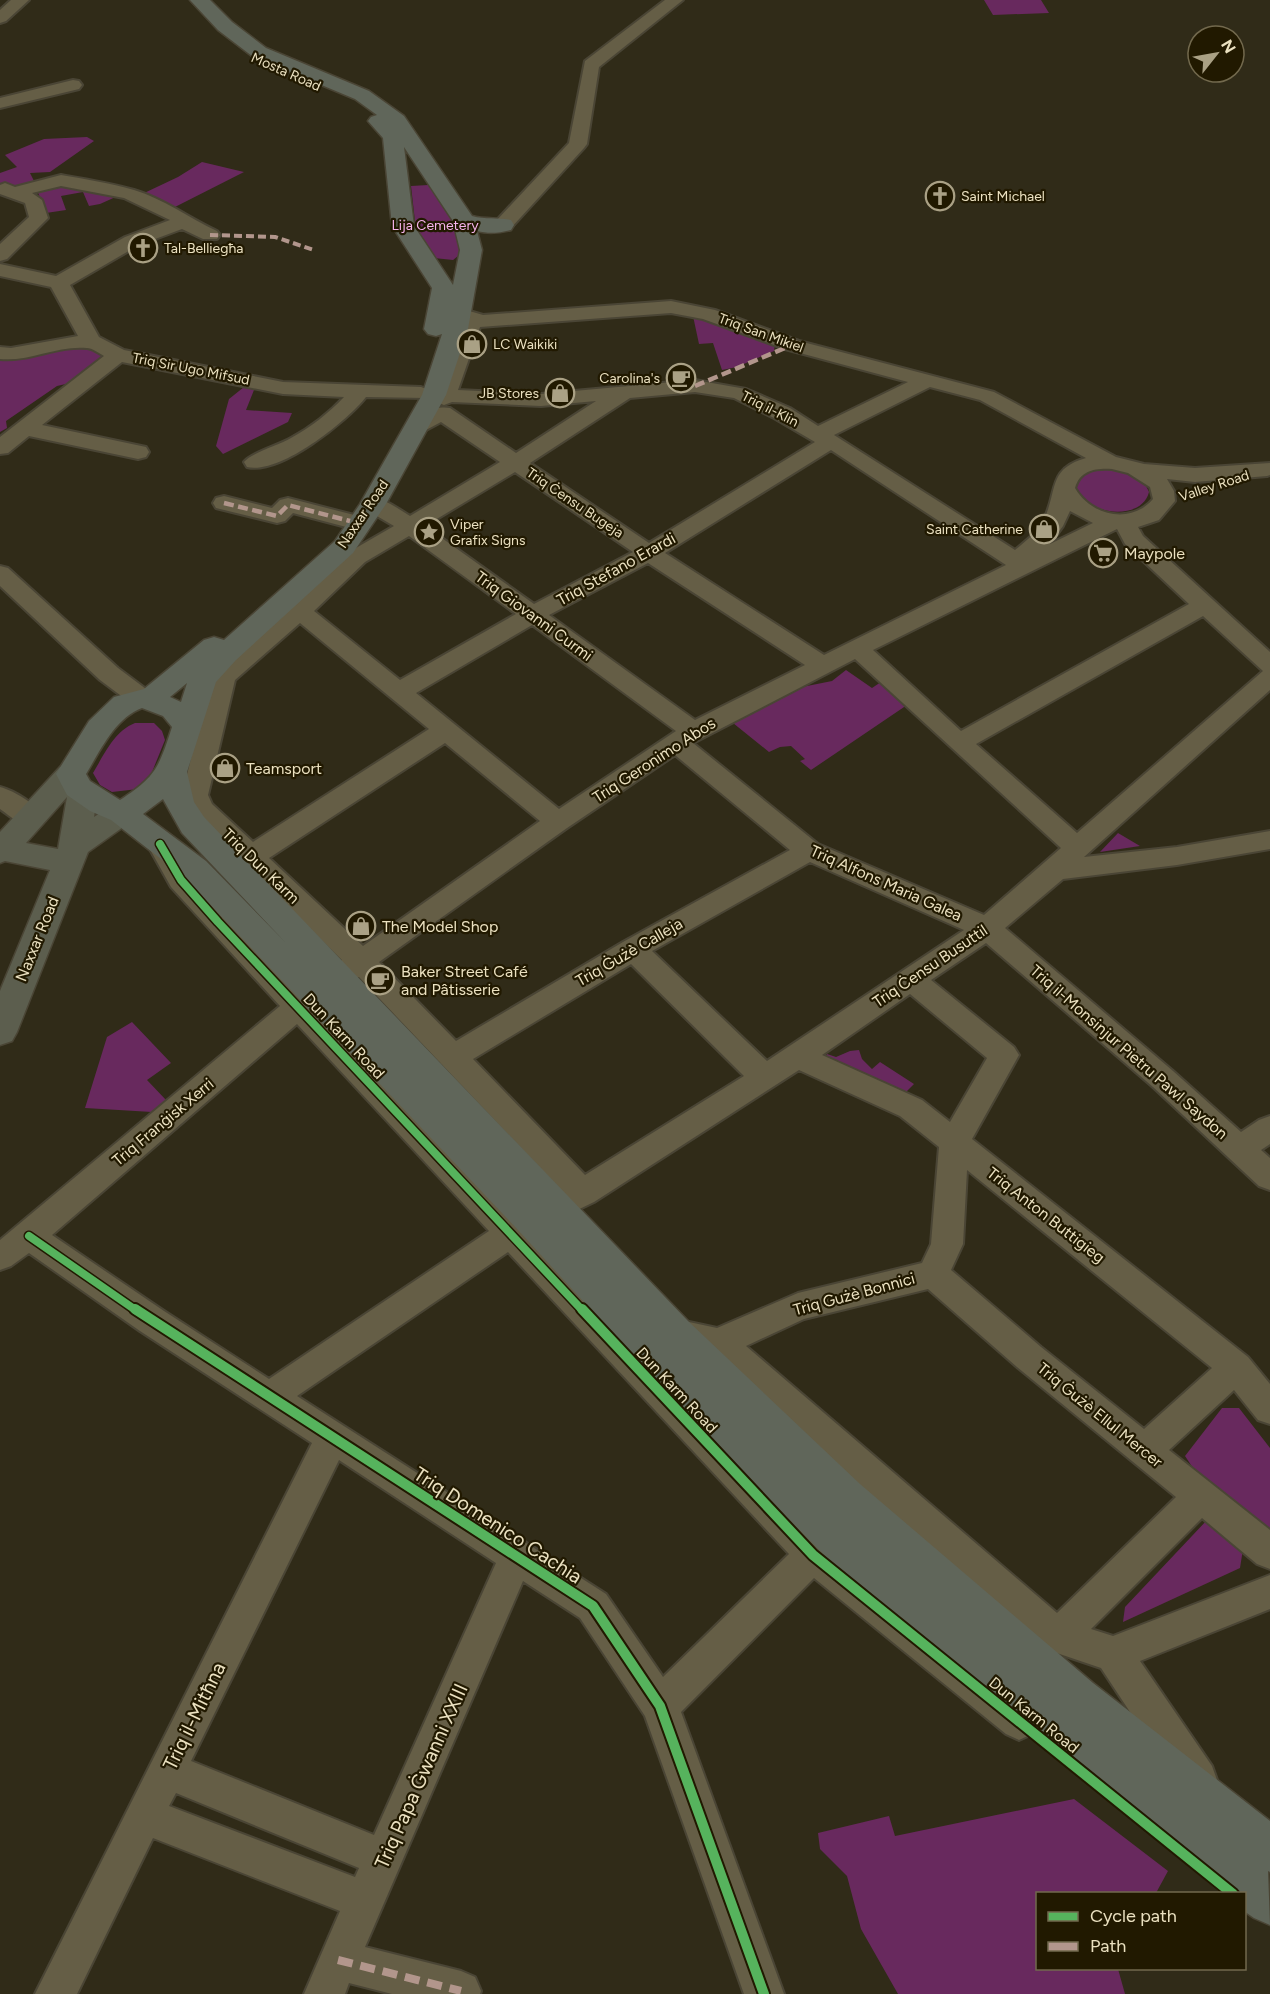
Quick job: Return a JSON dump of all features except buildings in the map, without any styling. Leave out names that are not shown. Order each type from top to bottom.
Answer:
[{"type":"highway","name":"Mosta Road","points":[[183,0],[247,56],[342,96],[399,134]]},
{"type":"highway","name":"Mosta Road","points":[[199,0],[225,26],[259,52],[294,69],[362,95],[398,120],[399,134]]},
{"type":"highway","name":"Naxxar Road","points":[[122,813],[147,797],[172,772],[203,679],[226,654],[344,547],[373,504],[435,399],[468,322],[471,253],[464,221],[435,177],[399,134]]},
{"type":"highway","name":"Naxxar Road","points":[[77,783],[107,719],[124,705],[145,699],[291,579],[350,521],[435,399],[433,349],[443,288],[403,226],[399,184],[399,134]]},
{"type":"highway","points":[[399,184],[415,175],[435,177]]},
{"type":"highway","points":[[464,221],[487,228],[503,225]]},
{"type":"highway","points":[[430,265],[439,268],[459,266],[503,225]]},
{"type":"highway","points":[[194,825],[186,794],[212,679],[226,654]]},
{"type":"highway","points":[[145,699],[173,709],[188,727]]},
{"type":"highway","name":"Dun Karm Road","points":[[172,772],[179,802],[194,825],[350,969],[545,1214],[726,1430],[859,1561],[1270,1902]]},
{"type":"highway","points":[[77,783],[101,804],[122,813]]},
{"type":"highway","name":"Dun Karm Road","points":[[122,813],[195,869],[545,1214],[675,1333],[855,1505],[1078,1698],[1270,1849]]},
{"type":"main road","points":[[1,851],[31,818],[77,783]]},
{"type":"main road","name":"Naxxar Road","points":[[0,1032],[72,854],[77,783]]},
{"type":"main road","name":"Naxxar Road","points":[[72,854],[122,813]]},
{"type":"main road","points":[[1,851],[72,854]]},
{"type":"street","points":[[0,18],[21,0]]},
{"type":"street","points":[[503,225],[578,144],[591,65],[675,0]]},
{"type":"street","points":[[0,103],[73,85]]},
{"type":"street","points":[[8,189],[61,180],[129,194],[171,212],[183,222],[210,235]]},
{"type":"street","points":[[0,255],[39,218],[33,200],[8,189]]},
{"type":"street","points":[[0,270],[59,283],[132,241],[183,222]]},
{"type":"street","points":[[0,353],[11,354],[47,346],[91,341],[59,283]]},
{"type":"street","name":"Triq San Mikiel","points":[[468,322],[671,308],[708,314],[792,345],[987,396],[1111,463]]},
{"type":"street","name":"Triq Sir Ugo Mifsud","points":[[91,341],[118,355],[283,388],[360,390],[435,399]]},
{"type":"street","points":[[0,448],[118,355]]},
{"type":"street","name":"Triq Stefano Erardi","points":[[398,692],[532,615],[649,553],[824,438],[926,381]]},
{"type":"street","name":"Triq il-Klin","points":[[435,399],[541,400],[695,386],[739,393],[782,413],[824,438],[1015,560]]},
{"type":"street","points":[[255,462],[268,458],[318,431],[348,408],[360,390]]},
{"type":"street","name":"Triq Dun Karm","points":[[545,1214],[453,1057],[350,969],[252,856],[202,809],[195,795],[222,678],[300,611],[357,557],[515,463],[622,394]]},
{"type":"street","name":"Triq Ċensu Bugeja","points":[[435,399],[515,463],[824,666]]},
{"type":"street","name":"Triq San Mikiel","points":[[1028,417],[1068,480],[1067,497],[1081,510],[1102,518],[1120,520]]},
{"type":"street","points":[[24,428],[138,452]]},
{"type":"street","points":[[1068,480],[1088,465],[1111,463]]},
{"type":"street","name":"Valley Road","points":[[1111,463],[1140,470],[1195,475],[1269,468]]},
{"type":"street","name":"Valley Road","points":[[1120,520],[1152,514],[1161,503],[1269,468]]},
{"type":"street","points":[[1140,470],[1160,484],[1164,492],[1164,501],[1161,503]]},
{"type":"street","name":"Triq Geronimo Abos","points":[[993,580],[1015,560],[1036,546],[1059,512],[1068,480]]},
{"type":"street","points":[[224,503],[277,516],[288,505],[350,521]]},
{"type":"street","name":"Triq Giovanni Curmi","points":[[373,504],[409,525],[532,615],[684,737]]},
{"type":"street","points":[[1120,520],[1133,539],[1270,665]]},
{"type":"street","name":"Triq Geronimo Abos","points":[[350,969],[558,822],[684,737],[993,580],[1120,520]]},
{"type":"street","name":"Triq il-Klin","points":[[971,530],[1008,544],[1036,546]]},
{"type":"street","points":[[0,573],[109,674],[145,699]]},
{"type":"street","points":[[959,743],[1205,605]]},
{"type":"street","points":[[300,611],[558,822]]},
{"type":"street","points":[[858,650],[1077,848]]},
{"type":"street","points":[[107,719],[112,698],[109,674]]},
{"type":"street","name":"Triq Ċensu Busuttil","points":[[268,1396],[545,1214],[797,1057],[987,928],[1056,870],[1077,848],[1270,677]]},
{"type":"street","points":[[252,856],[446,730]]},
{"type":"street","name":"Triq Alfons Maria Galea","points":[[684,737],[809,851],[987,928]]},
{"type":"street","points":[[0,796],[31,818]]},
{"type":"street","points":[[1056,870],[1177,856],[1270,840]]},
{"type":"street","name":"Dun Karm Road","points":[[160,844],[182,880],[298,1007],[545,1214],[813,1556],[1232,1892]]},
{"type":"street","name":"Triq Ġużè Calleja","points":[[453,1057],[633,949],[809,851]]},
{"type":"street","name":"Triq il-Monsinjur Pietru Pawl Saydon","points":[[987,928],[1240,1148],[1270,1177]]},
{"type":"street","points":[[633,949],[764,1077]]},
{"type":"street","points":[[911,979],[1004,1055],[954,1143]]},
{"type":"street","name":"Triq Franġisk Xerri","points":[[29,1236],[298,1007]]},
{"type":"street","name":"Triq Anton Buttigieg","points":[[797,1057],[911,1108],[1236,1367],[1270,1409]]},
{"type":"street","points":[[1240,1148],[1270,1128]]},
{"type":"street","name":"Triq Gużè Bonnici","points":[[719,1343],[798,1306],[933,1274],[947,1244],[954,1143]]},
{"type":"street","points":[[0,1257],[29,1236]]},
{"type":"street","name":"Triq Domenico Cachia","points":[[29,1236],[152,1321],[593,1606],[660,1706],[764,1994]]},
{"type":"street","name":"Triq Ġużè Ellul Mercer","points":[[933,1274],[1144,1451],[1270,1552]]},
{"type":"street","points":[[675,1333],[719,1343],[1058,1637],[1113,1654],[1270,1592]]},
{"type":"street","points":[[1144,1451],[1236,1367]]},
{"type":"street","name":"Triq il-Mitħna","points":[[55,1994],[333,1437]]},
{"type":"street","points":[[1058,1637],[1190,1506],[1198,1494]]},
{"type":"street","points":[[660,1706],[813,1556]]},
{"type":"street","name":"Triq Papa Ġwanni XXIII","points":[[331,1977],[385,1859],[516,1557]]},
{"type":"street","name":"Dun Karm Road","points":[[1113,1654],[1218,1810]]},
{"type":"street","points":[[167,1770],[385,1859]]},
{"type":"street","points":[[145,1816],[365,1901]]},
{"type":"street","points":[[1246,1902],[1270,1913]]},
{"type":"street","points":[[331,1977],[461,1991]]},
{"type":"green space","points":[[984,0],[1041,0],[1049,13],[993,15]]},
{"type":"green space","points":[[87,137],[94,141],[50,172],[30,173],[34,181],[20,186],[0,183],[0,173],[17,167],[5,155],[44,139]]},
{"type":"green space","points":[[202,162],[244,172],[173,208],[140,195],[178,177]]},
{"type":"green space","points":[[83,182],[120,195],[89,206],[83,192],[61,196],[66,210],[46,213],[37,190]]},
{"type":"green space","name":"Lija Cemetery","points":[[428,185],[450,217],[460,242],[463,252],[453,260],[434,258],[416,230],[411,186]]},
{"type":"green space","points":[[693,316],[775,344],[774,351],[737,367],[722,370],[713,343],[699,344]]},
{"type":"green space","points":[[84,346],[104,354],[104,361],[70,383],[57,386],[6,421],[7,428],[0,432],[0,358]]},
{"type":"green space","points":[[244,387],[254,390],[246,410],[292,413],[288,422],[223,454],[216,446],[229,399]]},
{"type":"green space","points":[[1107,468],[1138,477],[1149,492],[1144,502],[1135,508],[1110,511],[1087,502],[1079,494],[1075,484],[1085,472]]},
{"type":"green space","points":[[846,670],[872,688],[884,680],[910,703],[811,770],[800,761],[805,759],[791,746],[780,747],[769,752],[733,723],[802,687],[832,681]]},
{"type":"green space","points":[[135,723],[154,723],[162,731],[165,740],[150,777],[138,789],[112,792],[100,785],[93,773],[115,738]]},
{"type":"green space","points":[[1118,833],[1140,846],[1100,852]]},
{"type":"green space","points":[[132,1022],[171,1063],[147,1080],[166,1100],[152,1112],[85,1108],[107,1037]]},
{"type":"green space","points":[[859,1050],[862,1059],[872,1069],[880,1062],[914,1084],[903,1095],[825,1058],[827,1054],[836,1057]]},
{"type":"green space","points":[[1222,1408],[1239,1408],[1270,1448],[1270,1536],[1199,1477],[1185,1456]]},
{"type":"green space","points":[[1208,1519],[1243,1549],[1240,1568],[1123,1622],[1125,1607]]},
{"type":"green space","points":[[1074,1799],[1168,1871],[1157,1892],[1036,1892],[1036,1970],[1118,1970],[1125,1994],[898,1994],[861,1929],[847,1876],[820,1849],[818,1833],[889,1816],[895,1836]]},
{"type":"marked path","points":[[210,235],[275,237],[314,250]]},
{"type":"marked path","points":[[695,386],[792,345]]},
{"type":"marked path","points":[[224,503],[277,516],[288,505],[350,521]]},
{"type":"marked path","points":[[338,1960],[461,1991]]},
{"type":"cycle path","points":[[160,844],[181,880],[218,922],[813,1555],[1231,1892]]},
{"type":"cycle path","points":[[29,1236],[152,1321],[593,1606],[660,1706],[764,1994]]},
{"type":"place","name":"Saint Michael","points":[[940,196]]},
{"type":"place","name":"Tal-Belliegħa","points":[[143,248]]},
{"type":"place","name":"LC Waikiki","points":[[472,344]]},
{"type":"place","name":"Carolina's","points":[[681,378]]},
{"type":"place","name":"JB Stores","points":[[560,393]]},
{"type":"place","name":"Saint Catherine","points":[[1044,529]]},
{"type":"place","name":"Viper Grafix Signs","points":[[429,532]]},
{"type":"place","name":"Maypole","points":[[1103,553]]},
{"type":"place","name":"Teamsport","points":[[225,768]]},
{"type":"place","name":"The Model Shop","points":[[361,926]]},
{"type":"place","name":"Baker Street Café and Pâtisserie","points":[[380,980]]}]
